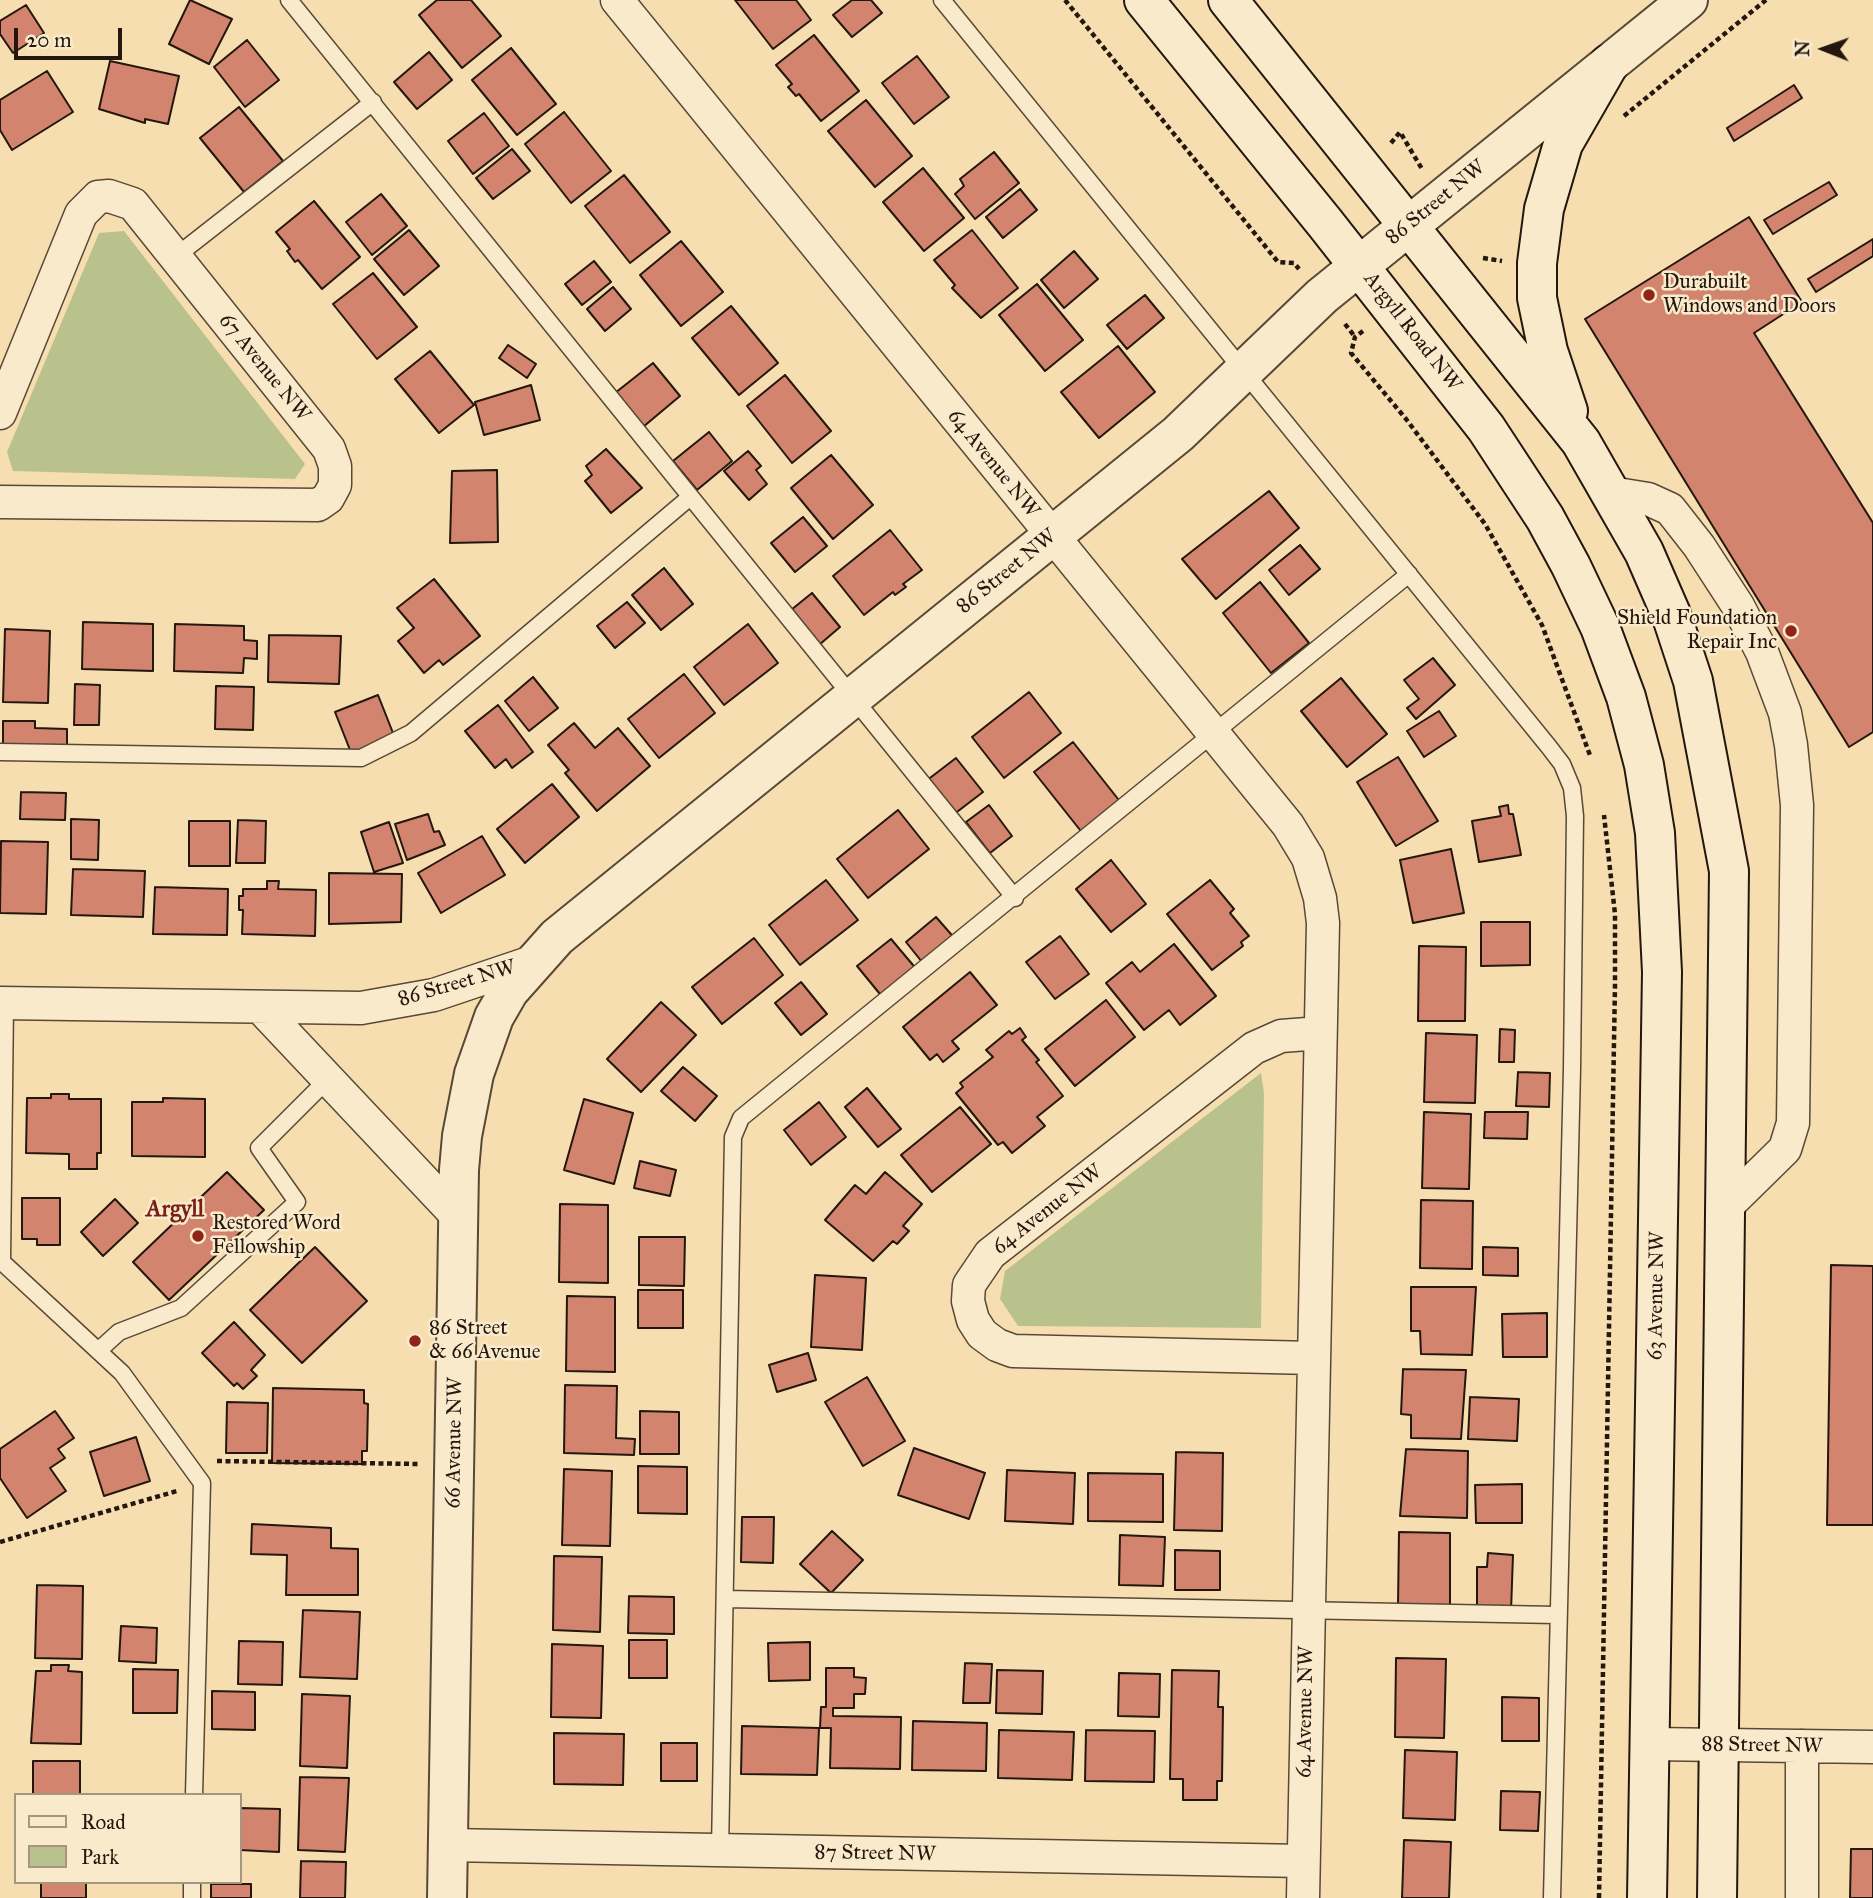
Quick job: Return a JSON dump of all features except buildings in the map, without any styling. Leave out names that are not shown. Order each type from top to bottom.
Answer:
[{"type":"main road","name":"Argyll Road NW","points":[[1144,0],[1359,265],[1486,428],[1526,487],[1601,626],[1626,697]]},
{"type":"main road","points":[[1228,0],[1577,436],[1611,493],[1660,589],[1693,681],[1729,871],[1717,1898]]},
{"type":"main road","name":"86 Street NW","points":[[532,962],[557,937],[1194,420],[1242,370],[1359,265],[1688,0]]},
{"type":"main road","points":[[1577,436],[1548,351],[1536,298],[1536,263],[1544,209],[1563,144],[1609,64]]},
{"type":"main road","name":"63 Avenue NW","points":[[1626,697],[1644,765],[1655,833],[1661,907],[1647,1898]]},
{"type":"main road","name":"66 Avenue NW","points":[[447,1898],[462,1136],[474,1074],[494,1017],[509,991],[532,962]]},
{"type":"street","name":"64 Avenue NW","points":[[617,0],[1288,825],[1313,872],[1323,923],[1303,1898]]},
{"type":"street","name":"67 Avenue NW","points":[[0,413],[73,231],[89,204],[98,197],[109,196],[133,204],[329,449],[335,467],[335,485],[328,498],[318,505],[0,502]]},
{"type":"street","points":[[1611,493],[1647,499],[1670,509],[1699,546],[1738,606],[1762,652],[1785,713],[1791,745],[1797,805],[1793,1123],[1785,1149],[1727,1206]]},
{"type":"street","name":"86 Street NW","points":[[2,1003],[262,1009],[361,1008],[397,1003],[468,985],[532,962]]},
{"type":"street","points":[[262,1009],[459,1218]]},
{"type":"street","name":"64 Avenue NW","points":[[1313,1357],[1013,1350],[997,1345],[982,1334],[973,1320],[968,1301],[969,1285],[990,1254],[1254,1048],[1281,1035],[1320,1033]]},
{"type":"street","name":"88 Street NW","points":[[1650,1744],[1873,1747]]},
{"type":"street","points":[[1802,1746],[1802,1898]]},
{"type":"street","name":"87 Street NW","points":[[448,1845],[1303,1861]]},
{"type":"lane","points":[[289,0],[1015,898]]},
{"type":"lane","points":[[942,0],[1562,764],[1572,788],[1575,816],[1572,1042],[1556,1615],[1552,1898]]},
{"type":"lane","points":[[175,257],[373,102]]},
{"type":"lane","points":[[0,752],[361,758],[411,733],[689,498]]},
{"type":"lane","points":[[720,1851],[733,1137],[741,1118],[1015,898],[1409,574]]},
{"type":"lane","points":[[2,1003],[1,1260],[122,1373],[202,1483],[194,1793]]},
{"type":"lane","points":[[98,1351],[119,1332],[181,1308],[296,1202],[259,1148],[327,1080]]},
{"type":"lane","points":[[726,1599],[1556,1615]]},
{"type":"path","points":[[1065,0],[1278,262],[1294,263]]},
{"type":"path","points":[[1615,124],[1766,0]]},
{"type":"path","points":[[1475,253],[1482,257],[1514,261]]},
{"type":"path","points":[[1351,354],[1355,337]]},
{"type":"green space","points":[[124,231],[305,464],[295,479],[13,471],[7,452],[99,233]]},
{"type":"green space","points":[[1261,1073],[1264,1093],[1261,1328],[1018,1326],[1000,1299],[1005,1271]]},
{"type":"place","name":"Durabuilt Windows and Doors","points":[[1649,295]]},
{"type":"place","name":"Shield Foundation Repair Inc","points":[[1791,631]]},
{"type":"place","name":"Restored Word Fellowship","points":[[198,1236]]},
{"type":"place","name":"86 Street & 66 Avenue","points":[[415,1341]]},
{"type":"district","name":"Argyll","points":[[175,1210]]}]
